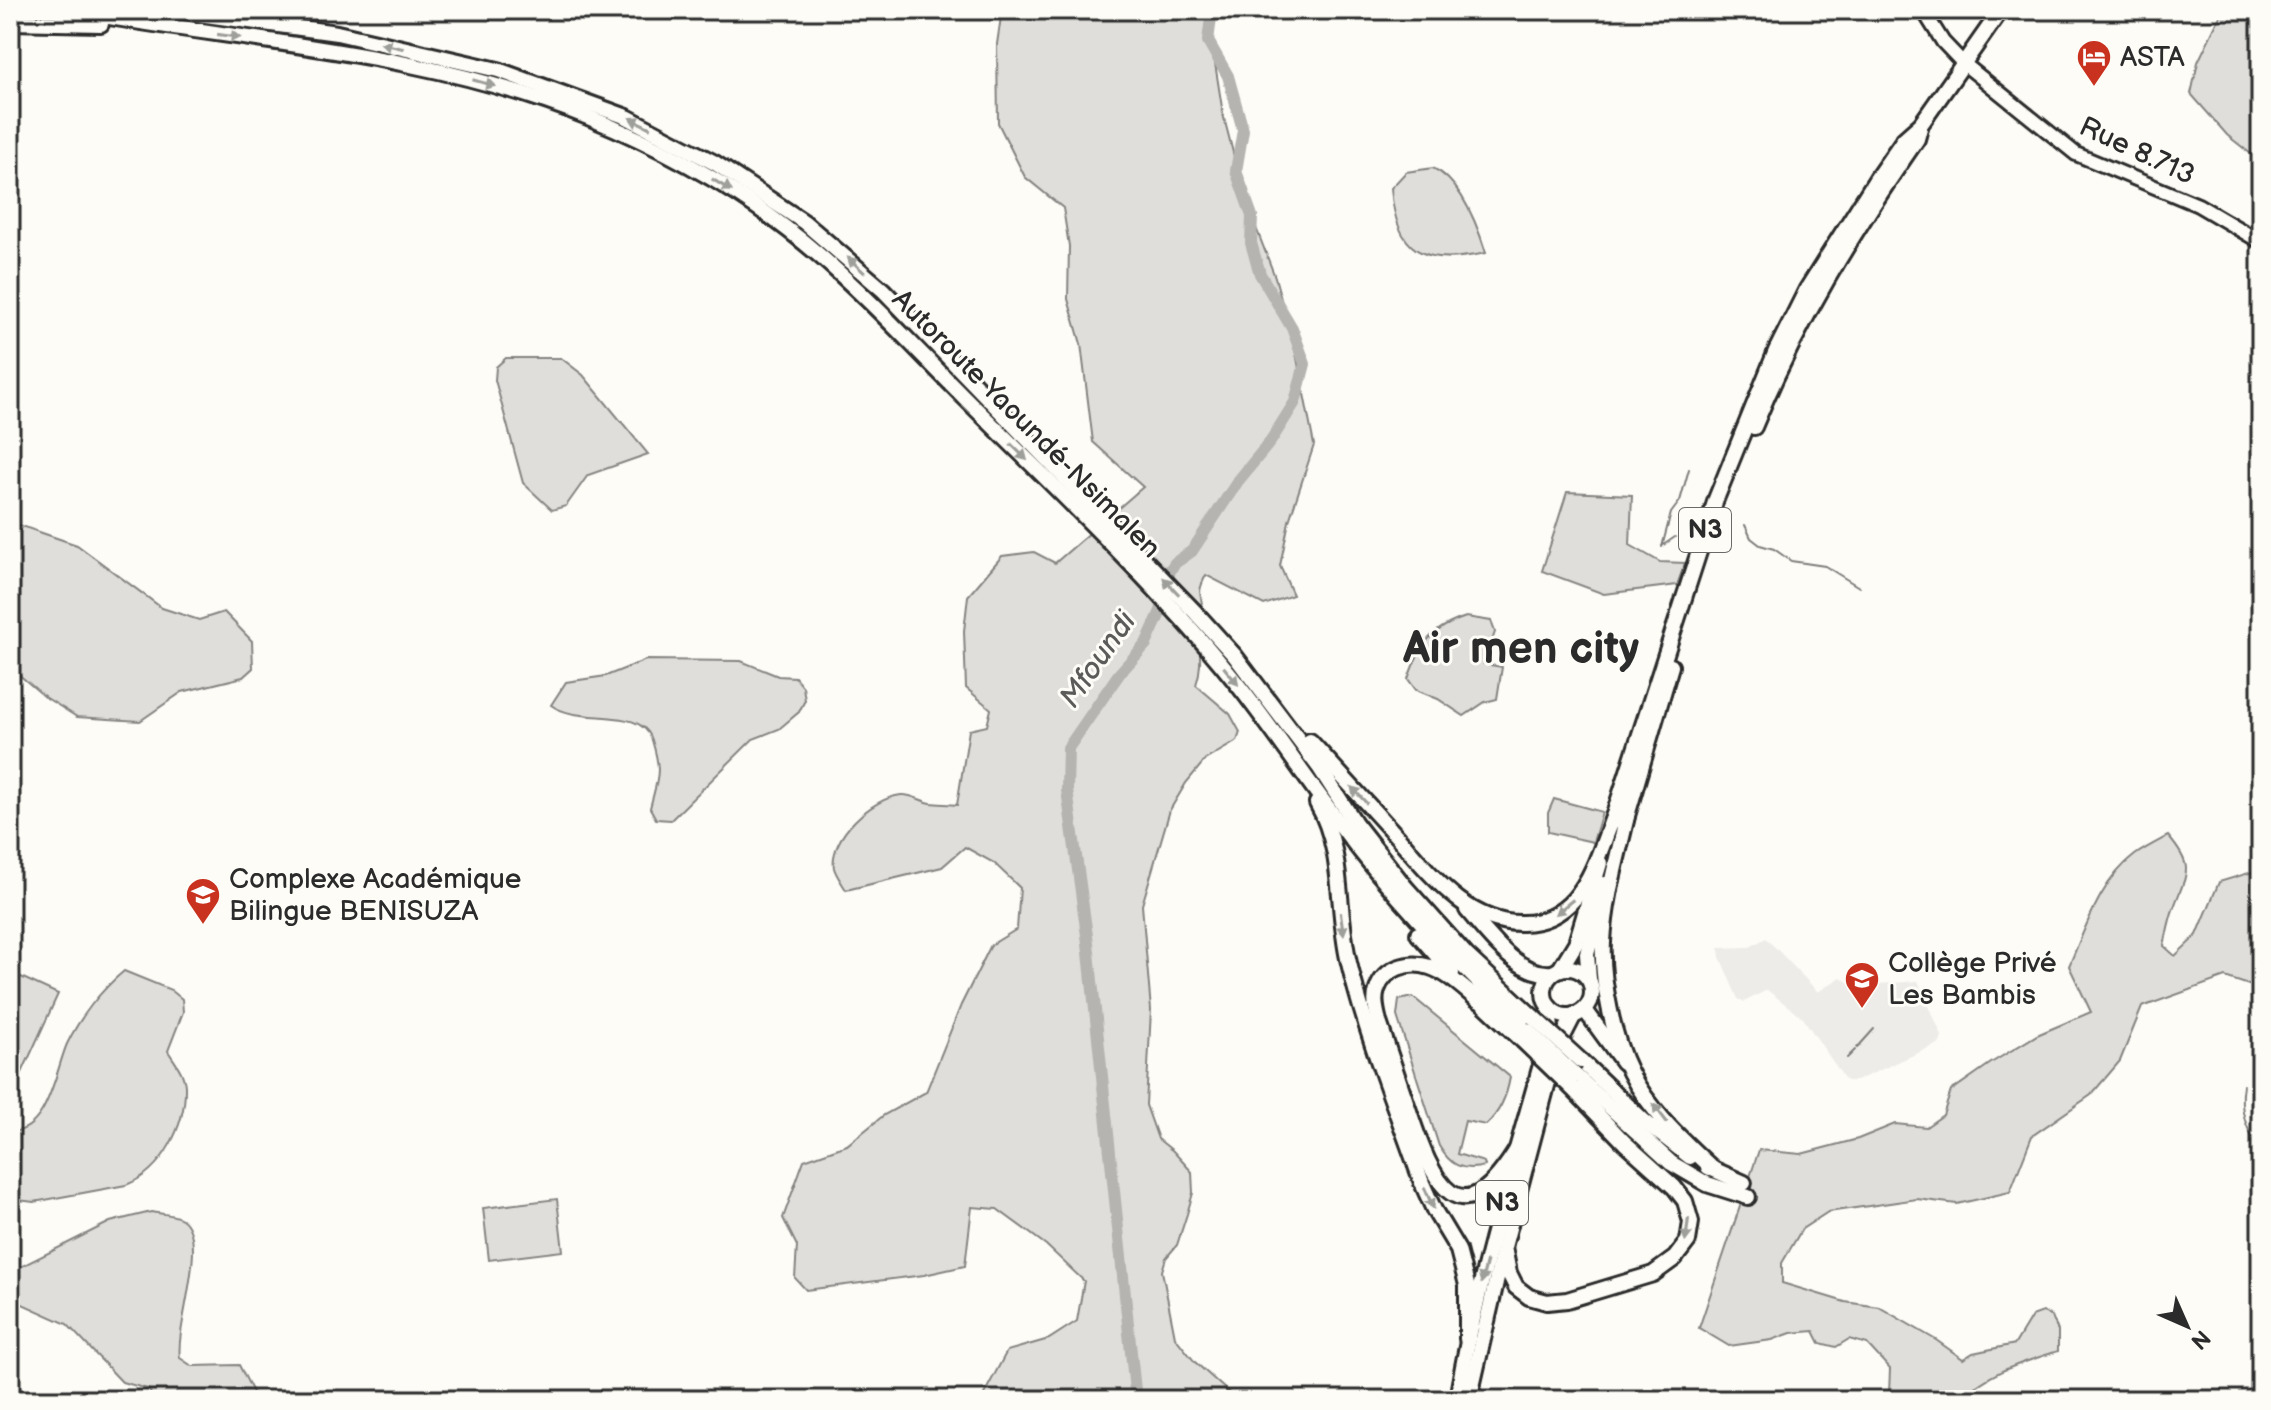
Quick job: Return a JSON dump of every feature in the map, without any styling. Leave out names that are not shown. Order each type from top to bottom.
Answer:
[{"type":"highway","name":"Autoroute Yaoundé-Nsimalen","points":[[69,10],[156,26],[333,50],[470,79],[528,95],[634,137],[728,188],[818,254],[1141,564]]},
{"type":"highway","name":"N3","points":[[1457,1400],[1467,1339],[1551,1029],[1545,986],[1576,943],[1620,815],[1716,499],[1776,351],[1807,289],[1904,139],[1921,124],[2001,10]]},
{"type":"highway","name":"Autoroute Yaoundé-Nsimalen","points":[[174,11],[337,33],[498,70],[627,117],[715,163],[804,222],[883,290],[1190,617],[1235,656],[1319,767],[1355,823],[1406,888],[1528,1029]]},
{"type":"highway","points":[[10,22],[156,26]]},
{"type":"highway","name":"Autoroute Yaoundé-Nsimalen","points":[[1190,617],[1225,669],[1366,858],[1433,938],[1671,1163],[1707,1184],[1746,1190]]},
{"type":"highway","points":[[1235,656],[1333,767],[1524,967],[1543,974],[1576,969],[1589,979]]},
{"type":"highway","points":[[1274,734],[1320,809],[1335,846],[1341,920],[1355,988],[1422,1183],[1458,1250],[1467,1285],[1467,1339]]},
{"type":"highway","points":[[1456,899],[1490,919],[1533,923],[1548,919],[1575,898],[1585,884],[1620,815]]},
{"type":"highway","points":[[1620,815],[1603,939],[1603,967],[1610,1013],[1630,1072]]},
{"type":"highway","name":"N3","points":[[1469,1400],[1504,1247],[1557,1048],[1592,995],[1587,954],[1620,815]]},
{"type":"highway","points":[[1366,858],[1378,882],[1409,924],[1478,1000]]},
{"type":"highway","points":[[1519,1146],[1488,1189],[1476,1195],[1463,1196],[1452,1194],[1442,1187],[1423,1154],[1379,1022],[1375,1002],[1377,990],[1393,970],[1419,964],[1443,974],[1478,1000],[1528,1029]]},
{"type":"highway","points":[[1549,1007],[1558,1015],[1579,1012],[1630,1072],[1672,1130],[1713,1169]]},
{"type":"highway","name":"Autoroute Yaoundé-Nsimalen","points":[[1577,1075],[1667,1141],[1746,1190]]},
{"type":"highway","points":[[1504,1247],[1509,1273],[1516,1287],[1529,1297],[1547,1302],[1567,1300],[1653,1274],[1675,1258],[1688,1241],[1691,1222],[1685,1201],[1674,1187],[1625,1143],[1577,1075]]},
{"type":"highway","points":[[1612,1127],[1654,1162],[1695,1188],[1725,1197],[1746,1190]]},
{"type":"main road","name":"Rue 8.713","points":[[1923,10],[1934,31],[1963,63],[2076,154],[2198,205],[2261,242]]},
{"type":"shaded area","points":[[1002,10],[1210,10],[1223,114],[1245,199],[1275,277],[1297,358],[1314,445],[1289,521],[1280,566],[1293,595],[1264,605],[1206,575],[1203,582],[1200,591],[1200,664],[1196,685],[1230,714],[1240,732],[1237,741],[1205,760],[1170,810],[1142,905],[1151,1010],[1146,1105],[1158,1139],[1192,1172],[1193,1193],[1187,1214],[1177,1245],[1166,1258],[1162,1271],[1175,1337],[1195,1362],[1237,1400],[981,1400],[1007,1351],[1049,1339],[1077,1321],[1084,1281],[1046,1245],[997,1209],[972,1207],[965,1266],[924,1275],[806,1290],[795,1278],[797,1246],[783,1218],[804,1160],[847,1145],[884,1115],[926,1092],[961,1005],[991,945],[1017,929],[1020,888],[994,863],[965,847],[942,867],[846,890],[834,868],[838,844],[845,832],[866,811],[890,798],[905,795],[931,803],[957,805],[969,730],[987,726],[991,709],[966,688],[964,631],[968,596],[1002,556],[1034,552],[1055,563],[1143,487],[1093,442],[1081,344],[1068,299],[1069,246],[1063,208],[1025,177],[998,123],[997,44]]},
{"type":"shaded area","points":[[2223,10],[2261,10],[2261,162],[2227,135],[2191,94],[2198,62]]},
{"type":"shaded area","points":[[1433,168],[1460,193],[1486,253],[1446,258],[1430,256],[1407,241],[1399,228],[1391,188],[1406,172]]},
{"type":"shaded area","points":[[506,358],[561,358],[583,375],[648,454],[588,475],[566,506],[552,510],[523,483],[495,380],[496,367]]},
{"type":"shaded area","points":[[1567,492],[1632,495],[1630,545],[1660,562],[1685,563],[1677,585],[1604,594],[1542,571]]},
{"type":"shaded area","points":[[10,522],[77,545],[162,608],[199,620],[224,612],[252,641],[253,668],[243,677],[182,692],[140,721],[77,717],[45,697],[10,667]]},
{"type":"shaded area","points":[[1466,617],[1491,621],[1495,632],[1484,664],[1502,667],[1497,699],[1485,702],[1464,716],[1438,699],[1416,690],[1408,679],[1428,639],[1444,626]]},
{"type":"shaded area","points":[[646,660],[741,661],[778,676],[795,677],[803,687],[805,700],[799,712],[779,729],[753,739],[671,820],[656,819],[650,808],[658,768],[652,740],[646,729],[623,719],[577,714],[551,705],[566,682],[606,676]]},
{"type":"shaded area","points":[[1554,799],[1602,812],[1593,842],[1548,832],[1548,813]]},
{"type":"shaded area","points":[[2168,836],[2182,856],[2186,870],[2164,946],[2175,956],[2197,935],[2219,882],[2252,872],[2261,878],[2261,989],[2225,977],[2142,1007],[2120,1061],[2091,1095],[2032,1136],[2010,1192],[1957,1204],[1917,1199],[1828,1212],[1802,1229],[1782,1263],[1782,1283],[1845,1302],[1879,1307],[1963,1359],[1973,1353],[2015,1344],[2032,1316],[2043,1312],[2052,1316],[2058,1331],[2058,1351],[1994,1375],[1959,1400],[1892,1400],[1889,1394],[1890,1369],[1867,1344],[1849,1339],[1836,1347],[1820,1343],[1814,1331],[1729,1346],[1699,1328],[1759,1150],[1801,1154],[1858,1139],[1895,1124],[1926,1127],[1943,1115],[1951,1091],[1991,1063],[2037,1035],[2091,1012],[2069,966],[2088,921],[2103,891],[2123,866],[2139,852]]},
{"type":"shaded area","name":"Collège Privé Les Bambis","points":[[1766,938],[1818,992],[1841,977],[1853,986],[1918,981],[1942,1036],[1940,1043],[1856,1081],[1846,1081],[1803,1018],[1767,990],[1744,1002],[1738,999],[1719,948],[1750,947]]},
{"type":"shaded area","points":[[124,971],[171,990],[182,999],[183,1012],[168,1051],[183,1077],[184,1101],[177,1131],[170,1145],[151,1169],[126,1185],[34,1202],[10,1199],[10,1131],[33,1123],[41,1112],[72,1034],[99,995]]},
{"type":"shaded area","points":[[10,972],[58,994],[10,1099]]},
{"type":"shaded area","points":[[1413,997],[1510,1077],[1502,1103],[1486,1125],[1465,1121],[1457,1154],[1484,1162],[1485,1166],[1470,1168],[1458,1165],[1439,1146],[1397,1016],[1399,1000]]},
{"type":"shaded area","points":[[557,1199],[563,1251],[489,1260],[483,1208]]},
{"type":"shaded area","points":[[151,1212],[182,1219],[190,1229],[193,1244],[180,1358],[192,1366],[239,1365],[257,1400],[155,1400],[148,1389],[122,1382],[67,1324],[10,1296],[10,1272],[110,1222]]},
{"type":"waterway","name":"Mfoundi","points":[[1136,1400],[1088,943],[1067,790],[1068,748],[1119,674],[1146,644],[1161,611],[1170,570],[1192,551],[1238,481],[1270,442],[1295,402],[1305,364],[1292,328],[1260,274],[1251,243],[1252,216],[1236,171],[1243,130],[1228,76],[1208,41],[1212,10]]},
{"type":"waterway","points":[[1662,547],[1671,513],[1680,501],[1689,469]]},
{"type":"waterway","points":[[1745,525],[1751,538],[1760,545],[1774,549],[1791,561],[1825,566],[1859,587]]},
{"type":"waterway","points":[[1662,546],[1675,537]]},
{"type":"waterway","points":[[1857,1048],[1874,1029]]},
{"type":"waterway","points":[[1847,1058],[1855,1050]]},
{"type":"waterway","points":[[2243,1085],[2245,1121],[2261,1154]]},
{"type":"place","name":"ASTA","points":[[2094,88]]},
{"type":"place","name":"Complexe Académique Bilingue BENISUZA","points":[[203,926]]},
{"type":"place","name":"Collège Privé Les Bambis","points":[[1862,1010]]},
{"type":"district","name":"Air men city","points":[[1521,649]]}]
